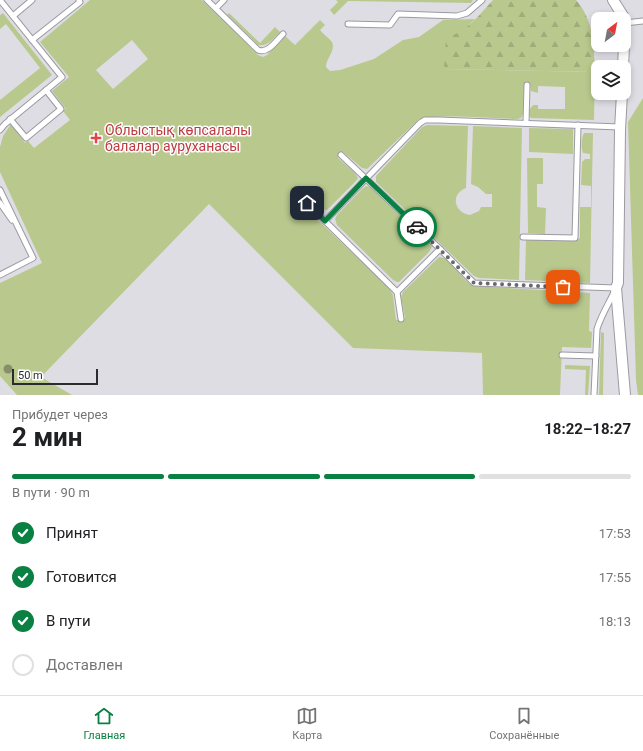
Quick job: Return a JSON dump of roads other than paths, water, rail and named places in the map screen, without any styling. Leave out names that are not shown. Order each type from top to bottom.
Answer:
[{"type":"street","points":[[613,0],[621,12]]},
{"type":"street","points":[[622,100],[618,283],[616,288],[625,395]]},
{"type":"lane","points":[[13,16],[32,0]]},
{"type":"lane","points":[[32,40],[80,2],[79,0]]},
{"type":"lane","points":[[207,0],[258,50],[263,52],[267,51],[282,34]]},
{"type":"lane","points":[[216,8],[224,0]]},
{"type":"lane","points":[[348,24],[390,25],[398,14],[457,16],[467,13],[482,0]]},
{"type":"lane","points":[[0,130],[10,119],[62,77],[13,16],[1,4]]},
{"type":"lane","points":[[631,22],[643,21]]},
{"type":"lane","points":[[526,123],[527,85]]},
{"type":"lane","points":[[10,119],[26,138],[61,109],[46,90]]},
{"type":"lane","points":[[325,221],[422,121],[439,120],[620,126]]},
{"type":"lane","points":[[523,237],[575,238],[578,125]]},
{"type":"lane","points":[[341,155],[474,283],[616,288],[597,329],[594,395]]},
{"type":"lane","points":[[0,190],[32,258],[0,275]]},
{"type":"lane","points":[[298,194],[397,292],[401,319]]},
{"type":"lane","points":[[0,203],[21,233]]},
{"type":"lane","points":[[397,292],[440,249]]},
{"type":"lane","points":[[562,355],[596,356]]},
{"type":"place","name":"Облыстық көпсалалы балалар ауруханасы","points":[[96,138]]}]
